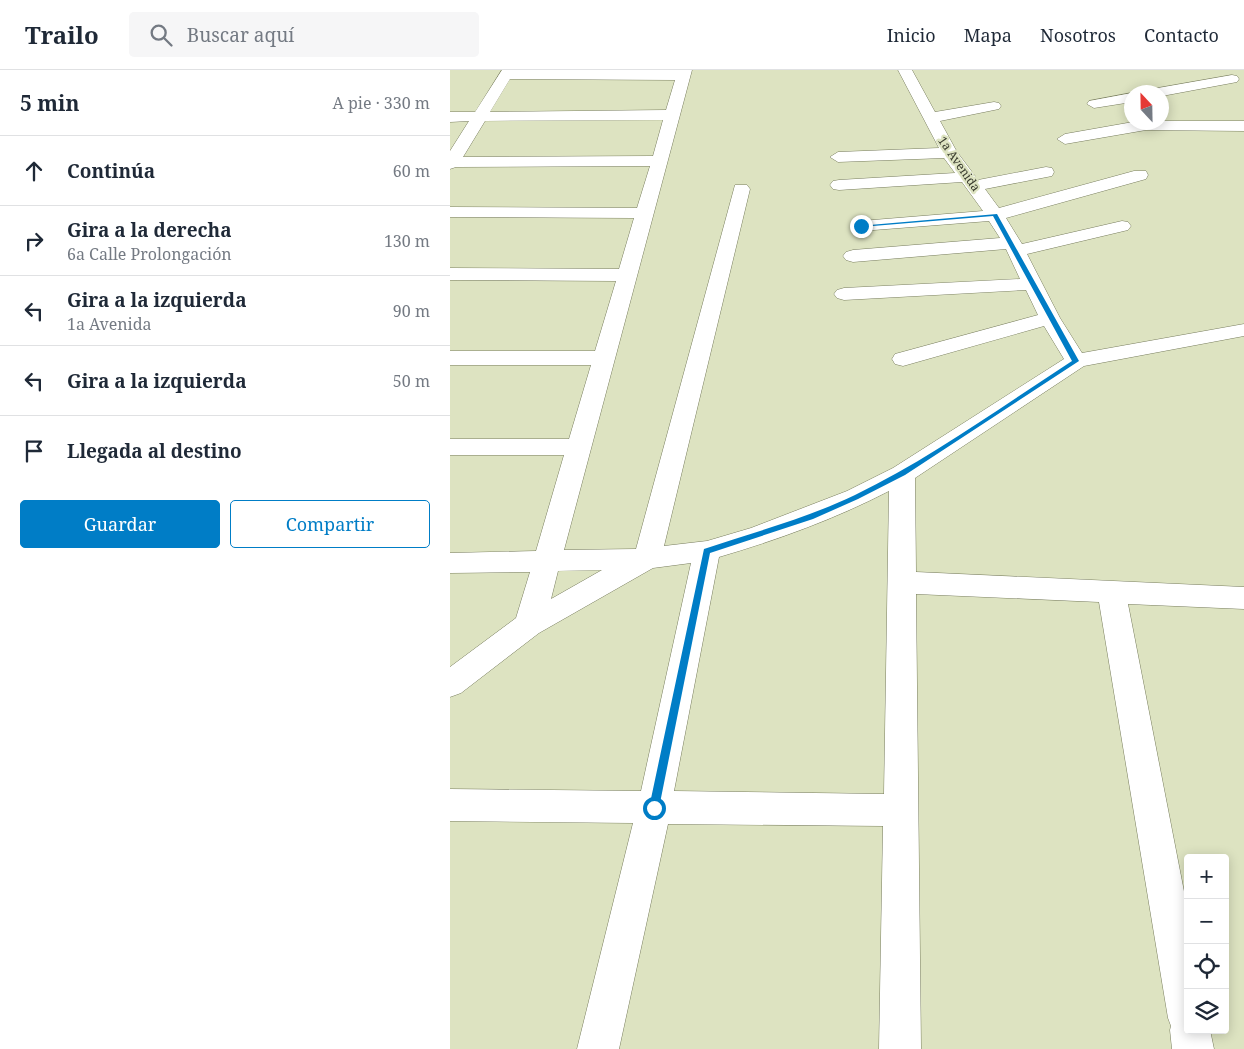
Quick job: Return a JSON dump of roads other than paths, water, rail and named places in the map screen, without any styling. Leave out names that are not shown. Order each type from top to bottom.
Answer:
[{"type":"street","name":"1a Avenida","points":[[905,70],[949,153],[995,215],[1014,247],[1050,318],[1076,361]]},
{"type":"street","points":[[1219,70],[1238,83]]},
{"type":"street","points":[[450,162],[507,73],[684,73],[529,625]]},
{"type":"street","points":[[1169,91],[1238,83]]},
{"type":"street","points":[[1094,104],[1124,98]]},
{"type":"street","points":[[929,118],[994,106]]},
{"type":"street","points":[[450,116],[672,115]]},
{"type":"street","points":[[1065,139],[1146,125],[1244,126]]},
{"type":"street","points":[[838,157],[949,153]]},
{"type":"street","points":[[450,162],[659,162]]},
{"type":"street","points":[[839,185],[971,181],[1046,172]]},
{"type":"street","points":[[861,226],[995,215],[1140,175]]},
{"type":"street","points":[[450,684],[529,625],[647,558],[741,189]]},
{"type":"street","points":[[450,212],[645,213]]},
{"type":"street","points":[[853,256],[1014,247],[1122,226]]},
{"type":"street","points":[[450,274],[627,275]]},
{"type":"street","points":[[844,294],[1033,284]]},
{"type":"street","points":[[903,359],[1050,318]]},
{"type":"street","points":[[450,563],[647,558],[707,551],[810,517],[856,498],[902,474],[1076,361],[1103,354],[1244,330]]},
{"type":"street","points":[[450,358],[604,358]]},
{"type":"street","points":[[450,448],[579,447]]},
{"type":"street","points":[[900,1049],[902,474]]},
{"type":"street","points":[[598,1049],[654,808],[707,551]]},
{"type":"street","points":[[901,582],[1244,598]]},
{"type":"street","points":[[1112,592],[1184,996]]},
{"type":"street","points":[[450,805],[900,810]]},
{"type":"street","points":[[1191,1034],[1193,1049]]}]
